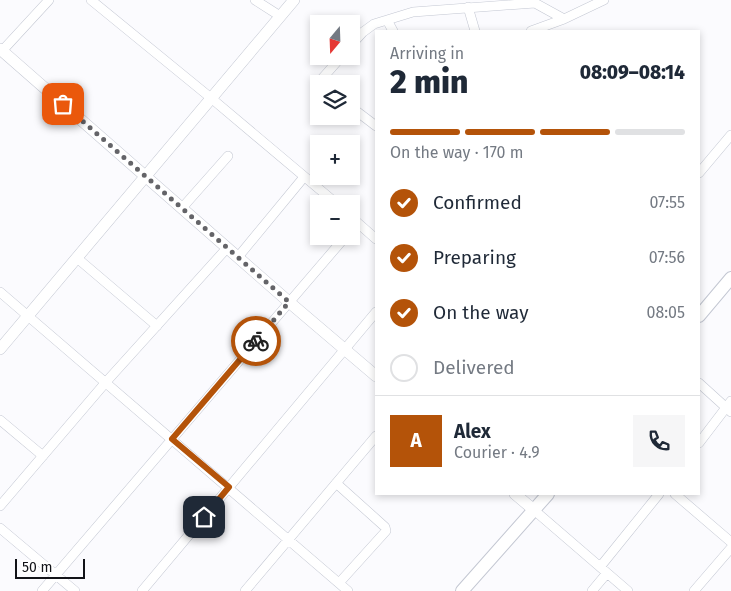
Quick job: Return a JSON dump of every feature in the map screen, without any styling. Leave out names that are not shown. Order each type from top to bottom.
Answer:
[{"type":"main road","points":[[700,315],[730,282]]},
{"type":"main road","points":[[462,591],[547,495]]},
{"type":"street","points":[[49,0],[1,50],[375,375]]},
{"type":"street","points":[[91,0],[326,195]]},
{"type":"street","points":[[255,0],[280,16]]},
{"type":"street","points":[[0,349],[294,0]]},
{"type":"street","points":[[534,30],[564,19],[604,0]]},
{"type":"street","points":[[360,35],[374,24],[413,12],[468,7],[535,3],[564,19]]},
{"type":"street","points":[[468,7],[475,30]]},
{"type":"street","points":[[387,20],[392,30]]},
{"type":"street","points":[[325,75],[334,65]]},
{"type":"street","points":[[360,114],[375,125]]},
{"type":"street","points":[[700,171],[731,135]]},
{"type":"street","points":[[182,208],[228,156]]},
{"type":"street","points":[[238,257],[304,177]]},
{"type":"street","points":[[360,228],[375,237]]},
{"type":"street","points":[[42,591],[338,245]]},
{"type":"street","points":[[0,506],[106,382],[227,248]]},
{"type":"street","points":[[78,258],[157,326]]},
{"type":"street","points":[[0,292],[289,538],[348,591]]},
{"type":"street","points":[[142,591],[375,313]]},
{"type":"street","points":[[700,384],[729,407],[700,441]]},
{"type":"street","points":[[0,420],[43,456]]},
{"type":"street","points":[[245,591],[375,437]]},
{"type":"street","points":[[336,484],[385,527],[386,531],[340,583]]},
{"type":"street","points":[[516,495],[628,591]]},
{"type":"street","points":[[592,591],[604,570],[658,495]]},
{"type":"street","points":[[675,495],[731,542]]},
{"type":"street","points":[[0,528],[75,591]]},
{"type":"street","points":[[694,591],[731,548]]},
{"type":"way so far","points":[[63,104],[289,302],[256,341]]},
{"type":"route","points":[[204,517],[229,487],[172,439],[256,341]]}]
